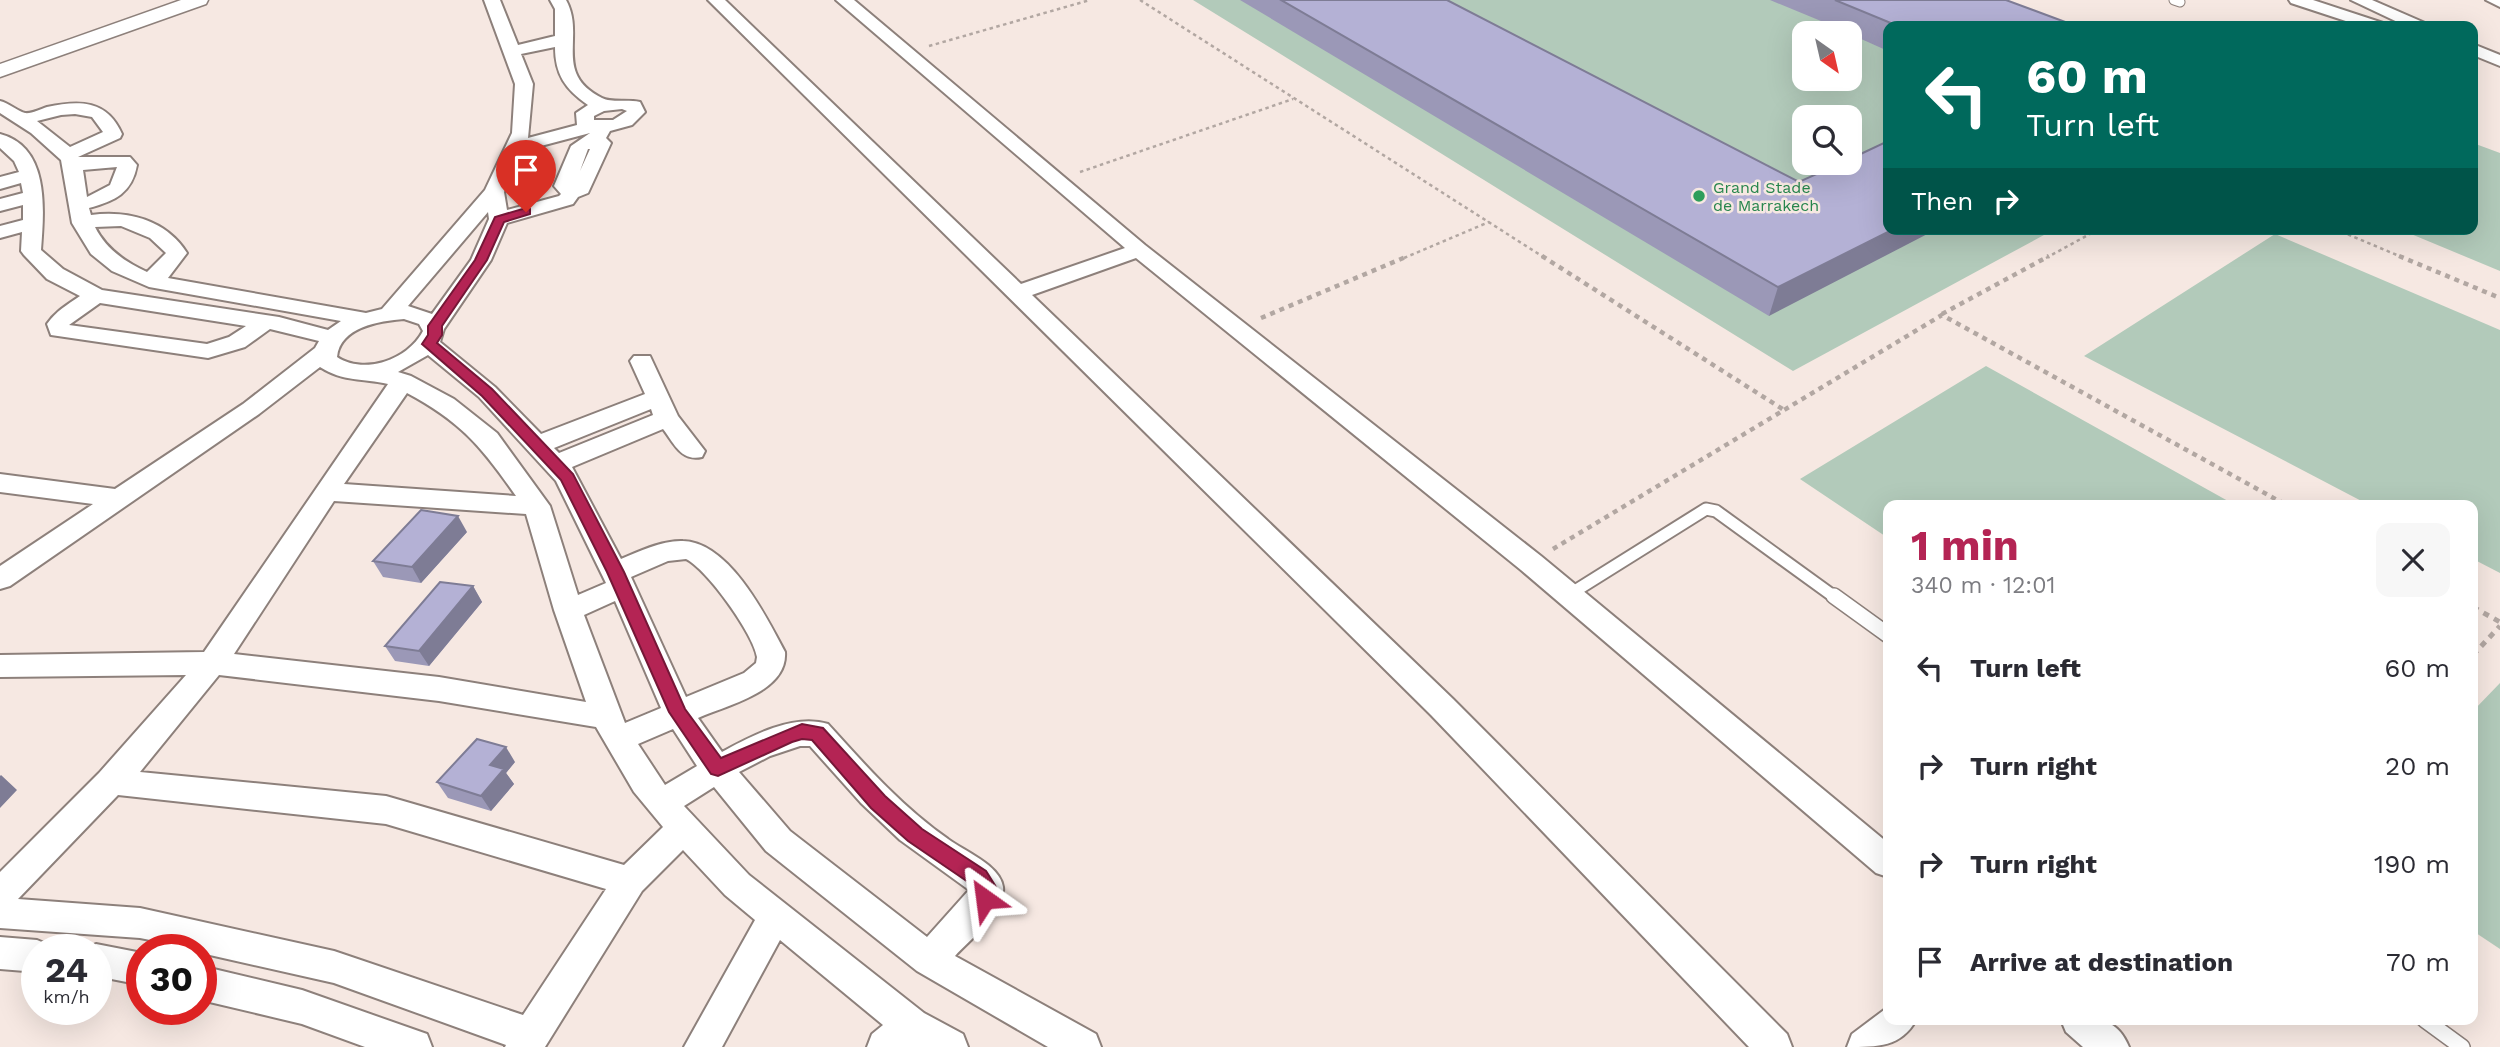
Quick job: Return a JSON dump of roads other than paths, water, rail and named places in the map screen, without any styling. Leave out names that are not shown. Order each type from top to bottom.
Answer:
[{"type":"street","points":[[0,58],[159,0]]},
{"type":"street","points":[[0,71],[199,0]]},
{"type":"street","points":[[390,313],[494,192],[519,140],[524,84],[492,0]]},
{"type":"street","points":[[558,0],[565,18],[561,40],[567,76],[580,92],[602,105]]},
{"type":"street","points":[[716,0],[1442,707],[1774,1047]]},
{"type":"street","points":[[844,0],[909,51],[1140,250],[1531,563],[1567,596],[1883,859]]},
{"type":"street","points":[[2297,0],[2362,21]]},
{"type":"street","points":[[2359,0],[2407,21]]},
{"type":"street","points":[[2494,0],[2500,2]]},
{"type":"street","points":[[510,52],[561,40]]},
{"type":"street","points":[[2478,53],[2500,64]]},
{"type":"street","points":[[2478,59],[2500,64]]},
{"type":"street","points":[[499,219],[566,200],[571,193],[583,186],[602,143],[594,127],[589,110],[602,105],[623,103],[634,106],[636,113],[625,122],[594,127],[519,140]]},
{"type":"street","points":[[0,106],[17,113],[70,160],[84,230],[101,255],[149,281],[365,319]]},
{"type":"street","points":[[24,119],[72,107],[95,113],[111,125],[113,134],[70,160]]},
{"type":"street","points":[[0,139],[20,157],[31,175],[31,251],[55,274],[96,296],[266,322],[329,345]]},
{"type":"street","points":[[70,160],[113,160],[124,161],[127,165],[125,179],[119,189],[80,214]]},
{"type":"street","points":[[0,183],[31,175]]},
{"type":"street","points":[[369,372],[404,362],[432,335],[481,260],[499,219],[494,192]]},
{"type":"street","points":[[0,205],[32,197]]},
{"type":"street","points":[[80,214],[139,222],[172,244],[177,253],[172,262],[149,281]]},
{"type":"street","points":[[0,232],[33,223]]},
{"type":"street","points":[[1016,293],[1140,250]]},
{"type":"street","points":[[55,274],[101,255]]},
{"type":"street","points":[[96,296],[66,315],[58,324],[59,330],[208,351],[237,342],[266,322]]},
{"type":"street","points":[[0,579],[251,409],[365,319],[390,313],[420,314],[432,335],[567,477],[619,580],[678,712],[718,769],[778,841],[929,960],[1083,1047]]},
{"type":"street","points":[[329,345],[325,360],[340,371],[369,372],[403,381],[446,404],[488,439],[537,506],[568,610],[612,728],[645,782],[737,885],[776,914],[898,1036],[950,1047]]},
{"type":"street","points":[[642,361],[662,408],[694,451]]},
{"type":"street","points":[[0,894],[114,782],[212,663],[362,435],[403,381]]},
{"type":"street","points":[[509,467],[662,408]]},
{"type":"street","points":[[0,483],[118,498]]},
{"type":"street","points":[[327,492],[537,506]]},
{"type":"street","points":[[0,666],[212,663],[439,689],[612,728],[678,712],[754,681],[769,670],[772,662],[771,652],[720,571],[699,553],[689,549],[675,550],[568,610]]},
{"type":"street","points":[[0,913],[140,923],[334,967],[527,1041],[673,816],[718,769],[802,732],[817,733],[878,802],[915,835],[979,878],[986,887],[985,899],[929,960]]},
{"type":"street","points":[[114,782],[386,810],[630,881]]},
{"type":"street","points":[[702,1047],[776,914]]},
{"type":"street","points":[[0,953],[21,955]]},
{"type":"street","points":[[217,987],[302,1007],[415,1047]]},
{"type":"street","points":[[1865,1047],[1892,1025]]},
{"type":"street","points":[[2084,1025],[2111,1047]]},
{"type":"lane","points":[[1567,596],[1706,509],[1726,518],[1883,631]]},
{"type":"lane","points":[[2432,1025],[2462,1047]]},
{"type":"place","name":"Grand Stade de Marrakech","points":[[1699,196]]}]
